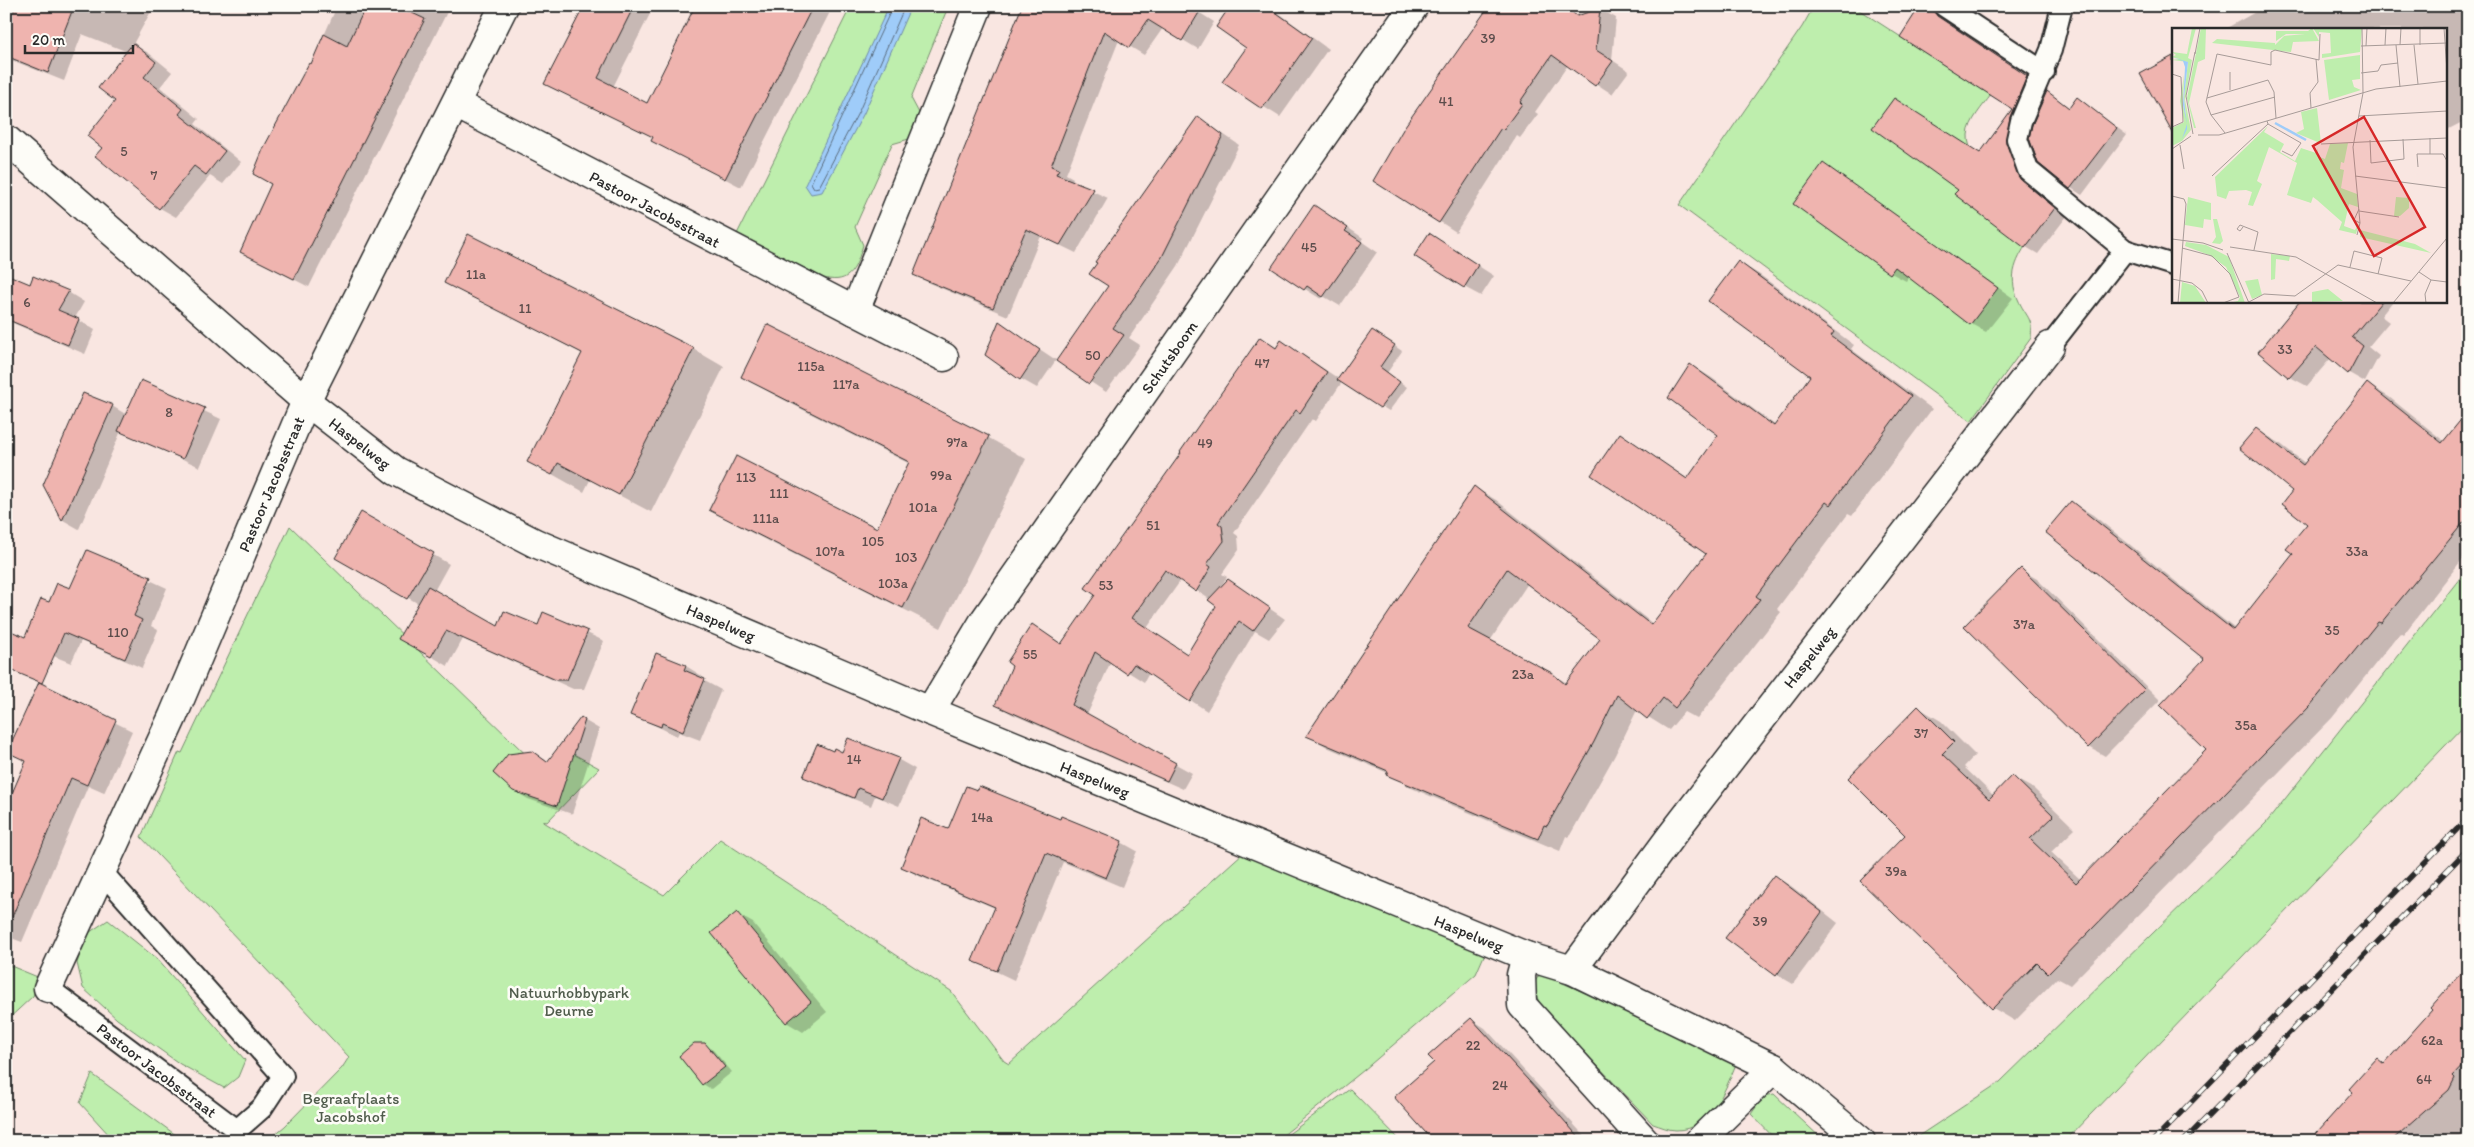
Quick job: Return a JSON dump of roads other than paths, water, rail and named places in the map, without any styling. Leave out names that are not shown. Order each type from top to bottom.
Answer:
[{"type":"street","name":"Pastoor Jacobsstraat","points":[[48,988],[176,707],[306,401],[504,6]]},
{"type":"street","points":[[855,311],[978,6]]},
{"type":"street","name":"Schutsboom","points":[[930,711],[984,621],[1414,6]]},
{"type":"street","name":"Pastoor Jacobsstraat","points":[[456,104],[944,356]]},
{"type":"street","name":"Haspelweg","points":[[6,139],[306,401],[396,471],[535,543],[930,711],[1526,956],[1572,970],[1774,1068],[1861,1141]]},
{"type":"street","name":"Haspelweg","points":[[1572,970],[1671,836],[2050,346]]},
{"type":"street","points":[[1526,956],[1521,975],[1522,1005],[1645,1141]]},
{"type":"street","points":[[1699,1141],[1774,1068]]},
{"type":"lane","points":[[1944,6],[2044,72]]},
{"type":"lane","points":[[2062,6],[2044,72],[2019,130],[2018,139],[2025,163],[2028,170],[2125,250],[2172,265]]},
{"type":"lane","points":[[2050,346],[2125,250]]},
{"type":"lane","name":"Pastoor Jacobsstraat","points":[[48,988],[237,1130],[262,1108],[283,1076],[102,872]]},
{"type":"water","points":[[889,6],[911,6],[864,113],[822,192],[811,194],[805,185]]},
{"type":"railway","points":[[2153,1141],[2468,818]]},
{"type":"railway","points":[[2184,1141],[2468,849]]},
{"type":"park label","name":"Natuurhobbypark Deurne","points":[[569,1001]]},
{"type":"park label","name":"Begraafplaats Jacobshof","points":[[351,1107]]}]
